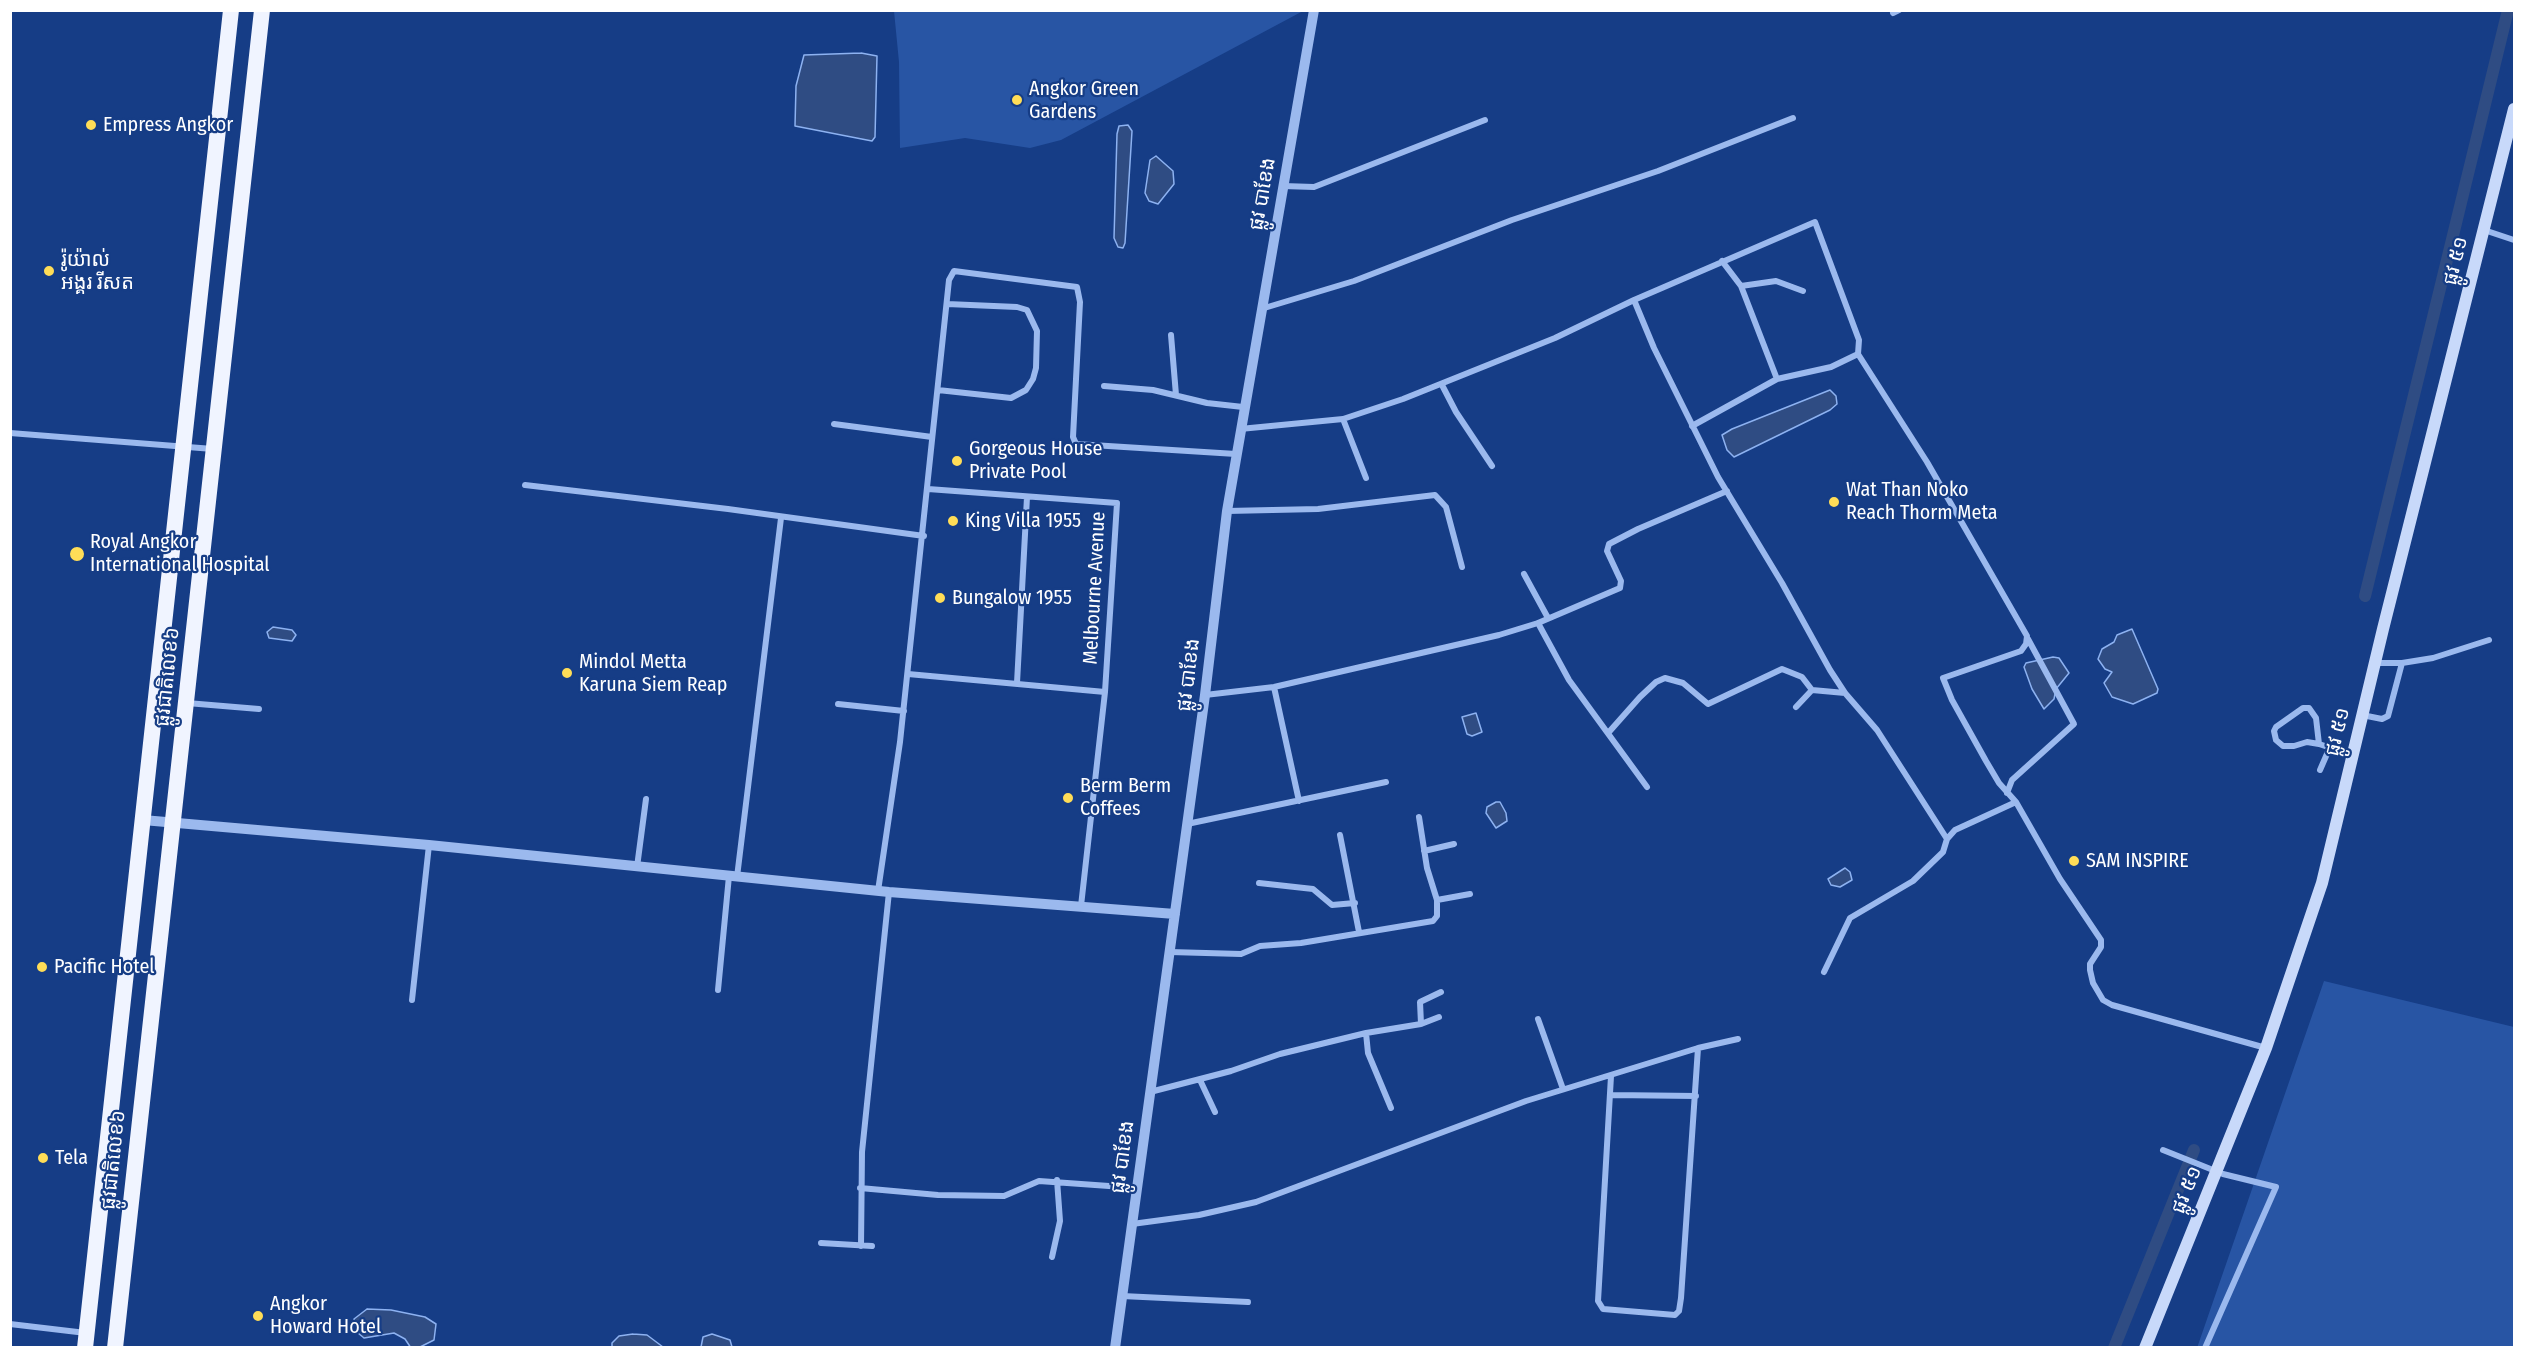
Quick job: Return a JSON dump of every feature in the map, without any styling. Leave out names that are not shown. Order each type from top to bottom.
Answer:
[{"type":"highway","name":"ផ្លូវជាតិលេខ៦","points":[[86,1340],[231,10]]},
{"type":"highway","name":"ផ្លូវជាតិលេខ៦","points":[[115,1347],[262,10]]},
{"type":"main road","name":"ផ្លូវ ៥១","points":[[2145,1347],[2220,1173],[2266,1048],[2322,883],[2353,755],[2368,716],[2382,663],[2488,231],[2514,109]]},
{"type":"street","name":"ផ្លូវ បាខែង","points":[[1115,1347],[1205,695],[1227,511],[1243,407],[1314,10]]},
{"type":"street","points":[[1261,309],[1376,273],[1512,220],[1658,171],[1794,118]]},
{"type":"street","points":[[1283,186],[1314,187],[1485,120]]},
{"type":"street","points":[[1240,429],[1343,420],[1442,385],[1555,338],[1634,300],[1815,222],[1859,340],[1858,354],[1927,462],[2027,636],[2074,724],[2012,780],[2007,793]]},
{"type":"street","points":[[2488,231],[2514,240]]},
{"type":"street","points":[[1722,261],[1741,286],[1777,379]]},
{"type":"street","points":[[861,1246],[861,1188],[884,892],[924,536],[949,280],[954,271],[1077,287],[1080,302],[1075,442],[1080,445],[1236,454]]},
{"type":"street","points":[[1741,286],[1776,281],[1803,291]]},
{"type":"street","points":[[1634,300],[1692,426],[1727,491],[1845,693],[1877,730],[1947,839]]},
{"type":"street","points":[[938,390],[1011,398],[1026,390],[1033,379],[1036,368],[1037,331],[1027,310],[1017,307],[947,304]]},
{"type":"street","points":[[1171,335],[1176,395]]},
{"type":"street","points":[[1692,426],[1777,379],[1831,367],[1858,354]]},
{"type":"street","points":[[1442,385],[1456,412],[1492,466]]},
{"type":"street","points":[[1104,386],[1176,395],[1207,403],[1243,407]]},
{"type":"street","points":[[1343,420],[1366,478]]},
{"type":"street","points":[[834,424],[932,437]]},
{"type":"street","points":[[10,433],[213,449]]},
{"type":"street","points":[[525,485],[728,509],[780,518],[924,536]]},
{"type":"street","name":"Melbourne Avenue","points":[[928,489],[1117,503],[1105,692],[1081,906]]},
{"type":"street","points":[[1205,695],[1274,687],[1498,635],[1538,623],[1620,588],[1621,581],[1606,551],[1609,544],[1638,529],[1727,491]]},
{"type":"street","points":[[1227,511],[1318,509],[1435,495],[1446,507],[1462,567]]},
{"type":"street","points":[[1017,683],[1027,497]]},
{"type":"street","points":[[718,990],[780,518]]},
{"type":"street","points":[[1524,574],[1548,618]]},
{"type":"street","points":[[1538,623],[1569,680],[1647,787]]},
{"type":"street","points":[[2027,636],[2026,644],[2020,651],[1943,678],[1986,761],[2007,793],[2016,802],[2060,879],[2101,940],[2102,947],[2090,964],[2093,984],[2103,1000],[2112,1005],[2266,1048]]},
{"type":"street","points":[[2382,663],[2400,663],[2447,654],[2489,640]]},
{"type":"street","points":[[2368,716],[2382,719],[2390,712],[2400,663]]},
{"type":"street","points":[[1609,732],[1648,689],[1665,678],[1671,677],[1683,683],[1708,704],[1782,669],[1802,677],[1812,690],[1845,693]]},
{"type":"street","name":"Melbourne Avenue","points":[[908,674],[1105,692]]},
{"type":"street","points":[[1274,687],[1299,801]]},
{"type":"street","points":[[1796,707],[1812,690]]},
{"type":"street","points":[[187,703],[259,709]]},
{"type":"street","points":[[838,704],[904,711]]},
{"type":"street","points":[[2319,744],[2316,718],[2309,708],[2303,708],[2276,727],[2274,731],[2276,740],[2283,746],[2294,746],[2307,742],[2353,755]]},
{"type":"street","points":[[2320,770],[2330,747]]},
{"type":"street","points":[[1187,824],[1386,782]]},
{"type":"street","points":[[637,867],[646,799]]},
{"type":"street","points":[[1824,972],[1850,918],[1912,881],[1943,852],[1947,839],[1959,828],[2016,802]]},
{"type":"street","points":[[1170,952],[1227,956],[1240,954],[1260,946],[1301,943],[1433,921],[1437,916],[1437,900],[1424,851],[1419,817]]},
{"type":"street","points":[[143,820],[429,845],[884,892],[1175,914]]},
{"type":"street","points":[[1340,835],[1359,932]]},
{"type":"street","points":[[1424,851],[1454,844]]},
{"type":"street","points":[[412,1000],[429,845]]},
{"type":"street","points":[[1259,883],[1313,889],[1332,904],[1355,903]]},
{"type":"street","points":[[1437,900],[1470,894]]},
{"type":"street","points":[[1421,1024],[1420,1002],[1441,992]]},
{"type":"street","points":[[1150,1092],[1200,1080],[1280,1054],[1366,1033],[1421,1024],[1439,1017]]},
{"type":"street","points":[[1539,1019],[1563,1089]]},
{"type":"street","points":[[1366,1033],[1368,1053],[1390,1108]]},
{"type":"street","points":[[1132,1224],[1199,1215],[1256,1202],[1563,1089],[1698,1048],[1737,1039]]},
{"type":"street","points":[[1611,1076],[1598,1301],[1603,1309],[1675,1315],[1679,1311],[1681,1298],[1698,1048]]},
{"type":"street","points":[[1200,1080],[1215,1112]]},
{"type":"street","points":[[1611,1095],[1696,1096]]},
{"type":"street","points":[[2163,1150],[2182,1160],[2220,1173],[2276,1187],[2205,1347]]},
{"type":"street","points":[[861,1188],[938,1195],[1004,1196],[1039,1181],[1057,1180],[1137,1188]]},
{"type":"street","points":[[1052,1257],[1060,1221],[1057,1180]]},
{"type":"street","points":[[821,1243],[872,1246]]},
{"type":"street","points":[[1122,1296],[1248,1302]]},
{"type":"street","points":[[10,1324],[86,1340]]},
{"type":"shaded area","name":"Angkor Green Gardens","points":[[894,10],[1303,11],[1061,140],[1030,148],[965,138],[900,148],[899,62]]},
{"type":"shaded area","points":[[861,53],[877,56],[875,137],[872,141],[795,126],[796,86],[804,55]]},
{"type":"shaded area","points":[[1128,125],[1132,131],[1123,248],[1118,247],[1114,238],[1117,134],[1119,126]]},
{"type":"shaded area","points":[[1156,156],[1173,171],[1174,184],[1158,204],[1149,201],[1145,193],[1150,160]]},
{"type":"shaded area","points":[[1830,390],[1836,396],[1837,404],[1830,410],[1734,457],[1727,450],[1722,435],[1732,429]]},
{"type":"shaded area","points":[[273,627],[292,630],[296,635],[292,641],[269,638],[267,632]]},
{"type":"shaded area","points":[[2132,629],[2158,689],[2157,693],[2133,704],[2112,697],[2104,683],[2112,672],[2105,669],[2098,659],[2102,649],[2114,642],[2117,635]]},
{"type":"shaded area","points":[[2053,657],[2059,658],[2069,673],[2056,689],[2054,699],[2044,709],[2032,689],[2024,667],[2026,663]]},
{"type":"shaded area","points":[[1476,713],[1482,732],[1472,736],[1467,734],[1462,717]]},
{"type":"shaded area","points":[[1500,802],[1506,813],[1507,821],[1496,828],[1486,813],[1487,807]]},
{"type":"shaded area","points":[[1845,868],[1850,872],[1852,880],[1840,887],[1831,885],[1828,879]]},
{"type":"shaded area","points":[[2324,981],[2514,1027],[2514,1347],[2197,1348]]},
{"type":"shaded area","points":[[367,1309],[391,1310],[425,1317],[436,1324],[434,1340],[420,1347],[411,1348],[405,1339],[394,1333],[364,1338],[358,1333],[354,1319]]},
{"type":"shaded area","points":[[712,1334],[730,1340],[732,1347],[701,1347],[703,1337]]},
{"type":"shaded area","points":[[647,1335],[663,1347],[612,1347],[612,1343],[619,1336]]},
{"type":"waterway","points":[[2365,596],[2508,10]]},
{"type":"waterway","points":[[2114,1348],[2194,1150]]},
{"type":"place","name":"Angkor Green Gardens","points":[[1017,100]]},
{"type":"place","name":"Empress Angkor","points":[[91,125]]},
{"type":"place","name":"រ៉ូយ៉ាល់ អង្គរ រីសត","points":[[49,271]]},
{"type":"place","name":"Gorgeous House Private Pool","points":[[957,461]]},
{"type":"place","name":"Wat Than Noko Reach Thorm Meta","points":[[1834,502]]},
{"type":"place","name":"King Villa 1955","points":[[953,521]]},
{"type":"place","name":"Royal Angkor International Hospital","points":[[77,554]]},
{"type":"place","name":"Bungalow 1955","points":[[940,598]]},
{"type":"place","name":"Mindol Metta Karuna Siem Reap","points":[[567,673]]},
{"type":"place","name":"Berm Berm Coffees","points":[[1068,798]]},
{"type":"place","name":"SAM INSPIRE","points":[[2074,861]]},
{"type":"place","name":"Pacific Hotel","points":[[42,967]]},
{"type":"place","name":"Tela","points":[[43,1158]]},
{"type":"place","name":"Angkor Howard Hotel","points":[[258,1316]]}]
